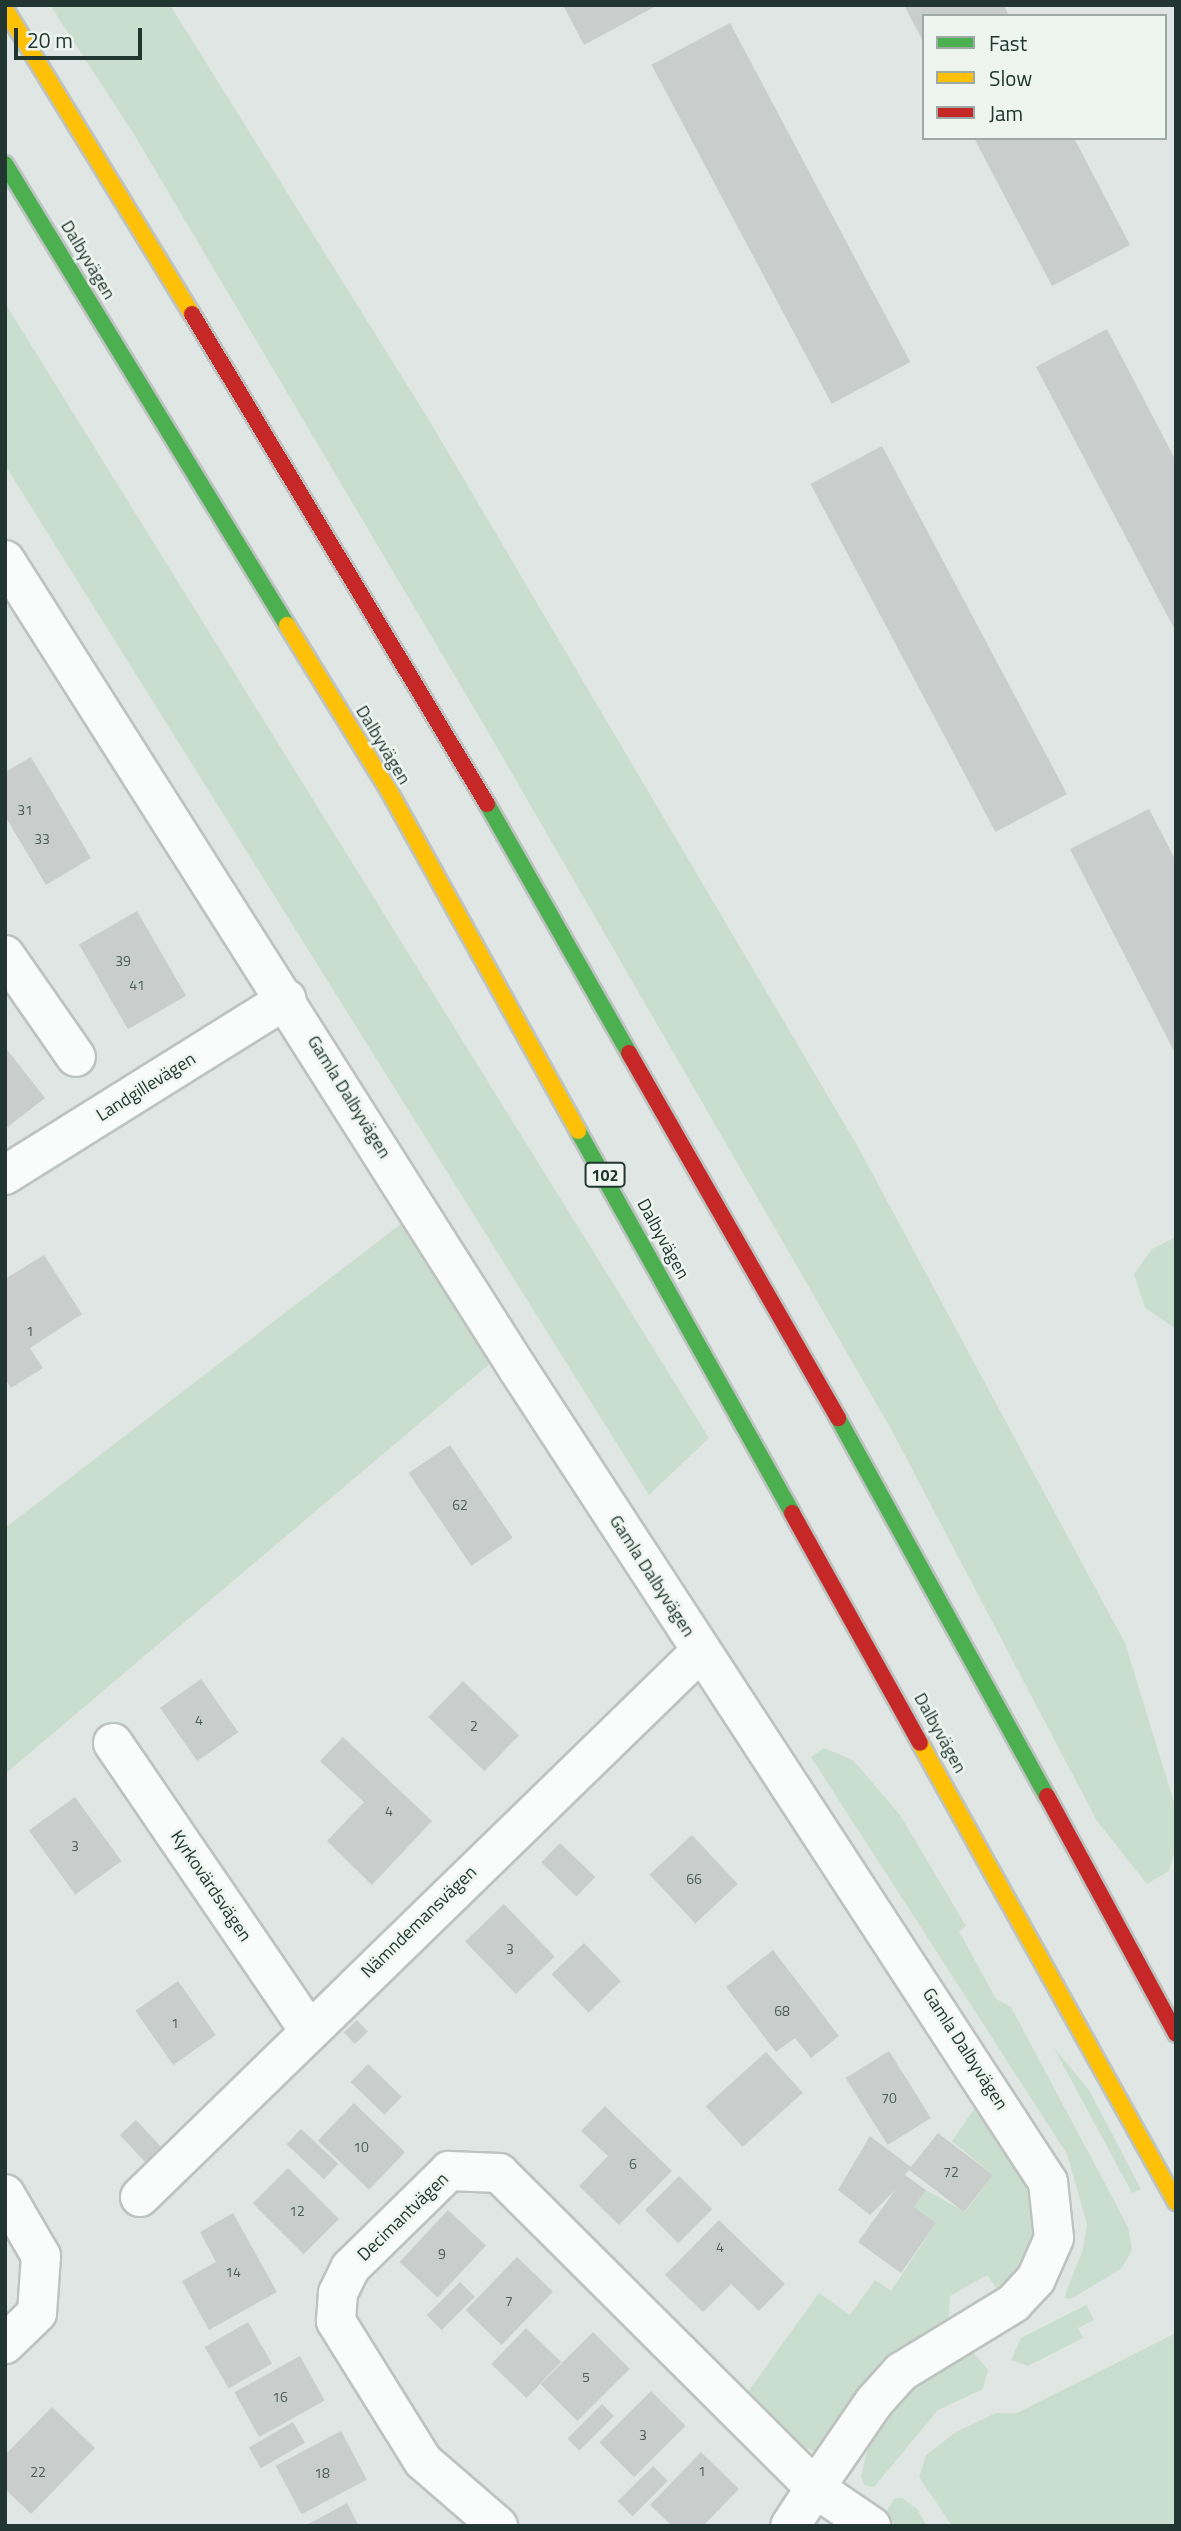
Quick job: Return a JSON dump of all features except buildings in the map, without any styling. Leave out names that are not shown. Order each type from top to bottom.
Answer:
[{"type":"main road","points":[[5,9],[429,703],[923,1567],[1176,2034]]},
{"type":"main road","name":"Dalbyvägen","points":[[5,164],[389,791],[1176,2202]]},
{"type":"street","name":"Gamla Dalbyvägen","points":[[5,560],[702,1651],[1010,2119],[1054,2200],[1054,2238],[1027,2290],[901,2372],[874,2402],[790,2526]]},
{"type":"street","points":[[5,955],[76,1057]]},
{"type":"street","name":"Landgillevägen","points":[[5,1175],[287,999]]},
{"type":"street","name":"Nämndemansvägen","points":[[139,2197],[161,2163],[309,2030],[702,1651]]},
{"type":"street","name":"Kyrkovärdsvägen","points":[[113,1743],[309,2030]]},
{"type":"street","name":"Decimantvägen","points":[[498,2526],[423,2461],[336,2321],[338,2293],[350,2268],[449,2171],[499,2173],[815,2488]]},
{"type":"street","points":[[5,2194],[41,2256],[37,2313],[5,2344]]},
{"type":"street","points":[[815,2488],[871,2526]]},
{"type":"green space","points":[[50,5],[170,5],[429,420],[858,1147],[1125,1643],[1176,1809],[1176,1846],[1169,1871],[1147,1884],[1097,1821],[891,1429],[484,725],[135,136]]},
{"type":"green space","points":[[5,303],[709,1438],[649,1495],[5,465]]},
{"type":"green space","points":[[419,1210],[506,1350],[5,1774],[5,1528]]},
{"type":"green space","points":[[1176,1237],[1176,1329],[1145,1308],[1134,1274],[1152,1249]]},
{"type":"green space","points":[[824,1748],[853,1760],[900,1815],[966,1926],[959,1931],[996,1999],[1011,2007],[1128,2227],[1132,2250],[1122,2268],[1071,2299],[1064,2298],[1083,2249],[1087,2224],[1067,2154],[811,1757]]},
{"type":"green space","points":[[1054,2048],[1089,2090],[1141,2189],[1132,2193]]},
{"type":"green space","points":[[979,2102],[1030,2188],[1037,2232],[1029,2260],[999,2292],[987,2275],[950,2296],[949,2320],[909,2344],[883,2369],[823,2454],[800,2446],[747,2393],[819,2293],[850,2315],[875,2280],[891,2291],[936,2223],[914,2207],[926,2190],[965,2212],[993,2175],[952,2141]]},
{"type":"green space","points":[[1086,2305],[1094,2320],[1078,2328],[1083,2338],[1028,2366],[1011,2360],[1021,2338]]},
{"type":"green space","points":[[1176,2333],[1176,2526],[952,2526],[919,2477],[926,2455],[956,2432],[996,2413],[1017,2413]]},
{"type":"green space","points":[[970,2349],[988,2370],[983,2389],[938,2410],[874,2487],[864,2485],[861,2477],[868,2447],[891,2416],[915,2389]]},
{"type":"green space","points":[[902,2498],[917,2509],[927,2526],[896,2526],[885,2514],[894,2499]]},
{"type":"traffic: fast","points":[[5,164],[287,625]]},
{"type":"traffic: fast","points":[[487,804],[629,1053]]},
{"type":"traffic: fast","points":[[578,1131],[792,1513]]},
{"type":"traffic: fast","points":[[838,1418],[1047,1796]]},
{"type":"traffic: slow","points":[[5,9],[192,314]]},
{"type":"traffic: slow","points":[[287,625],[389,791],[578,1131]]},
{"type":"traffic: slow","points":[[920,1743],[1176,2202]]},
{"type":"traffic: jam","points":[[192,314],[487,804]]},
{"type":"traffic: jam","points":[[629,1053],[838,1418]]},
{"type":"traffic: jam","points":[[792,1513],[920,1743]]},
{"type":"traffic: jam","points":[[1047,1796],[1176,2034]]}]
